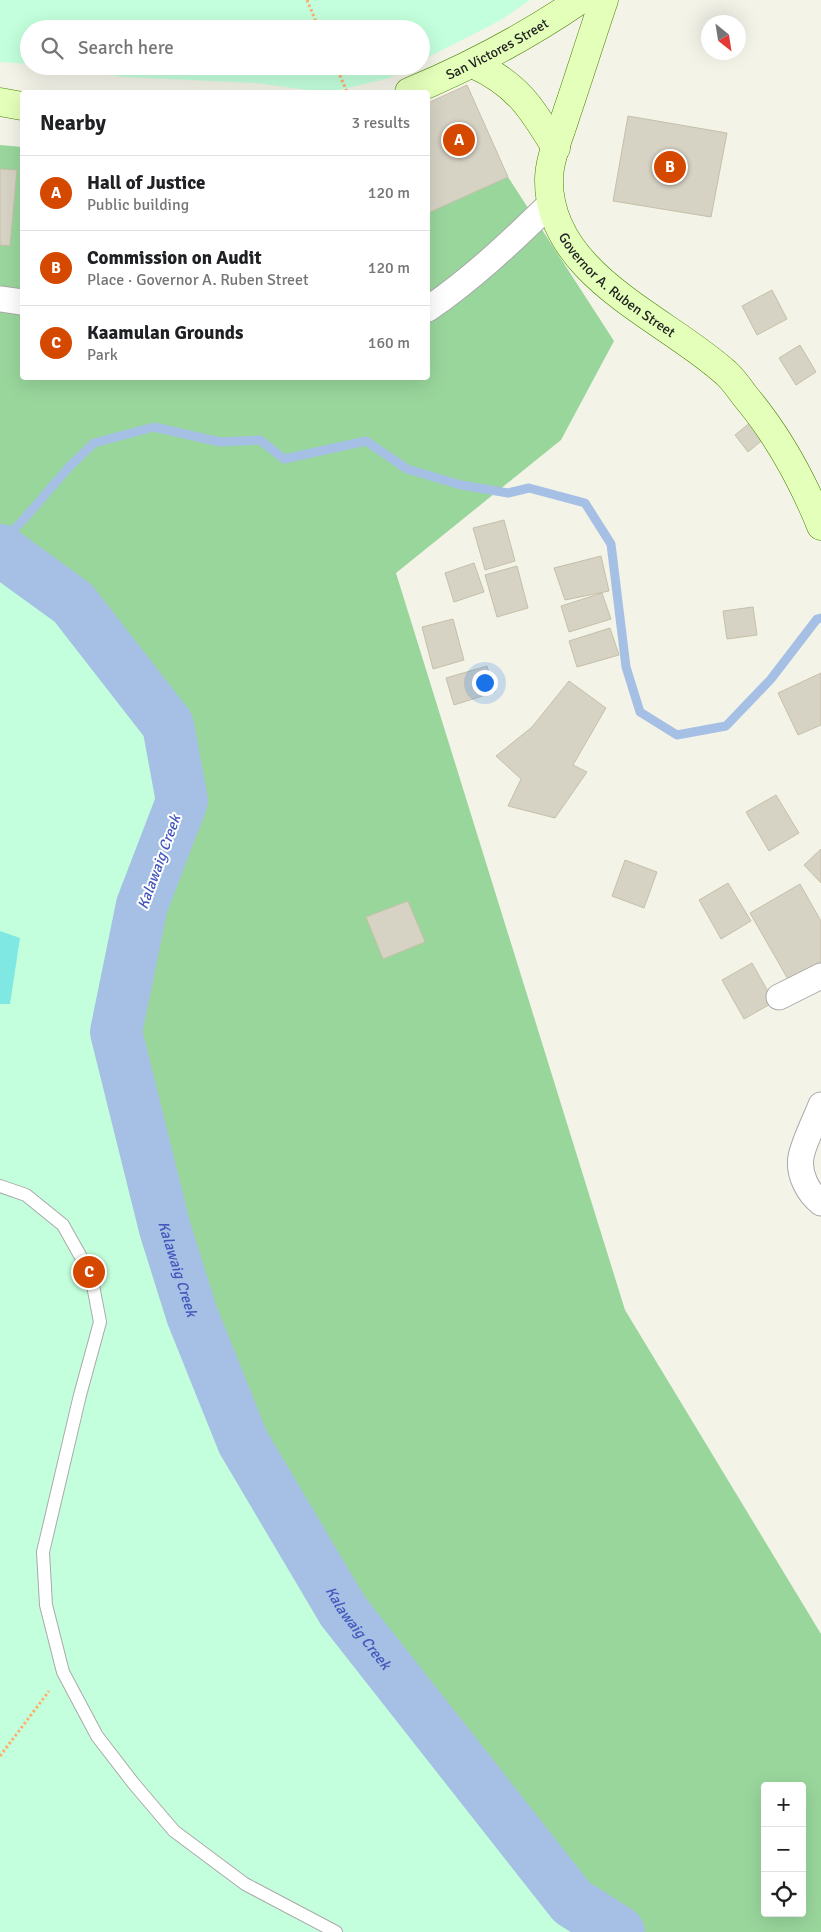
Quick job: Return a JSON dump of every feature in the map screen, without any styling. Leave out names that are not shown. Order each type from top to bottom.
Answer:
[{"type":"main road","name":"San Victores Street","points":[[414,90],[473,64],[580,0]]},
{"type":"main road","name":"Governor A. Ruben Street","points":[[604,0],[556,148],[549,178],[550,204],[557,223],[572,247],[606,286],[726,373],[773,434],[812,503],[821,526]]},
{"type":"main road","points":[[473,64],[493,73],[527,103],[556,148]]},
{"type":"main road","points":[[0,102],[20,106]]},
{"type":"street","points":[[430,308],[458,288],[494,258],[550,204]]},
{"type":"street","points":[[0,299],[20,302]]},
{"type":"street","points":[[779,997],[821,976]]},
{"type":"street","points":[[821,1105],[801,1158],[804,1181],[813,1197],[821,1203]]},
{"type":"lane","points":[[0,1186],[26,1196],[63,1225],[91,1275],[100,1322],[77,1404],[43,1552],[46,1605],[63,1672],[97,1736],[174,1831],[245,1884],[336,1932]]},
{"type":"path","points":[[307,0],[315,20]]},
{"type":"path","points":[[340,75],[346,90]]},
{"type":"path","points":[[0,1756],[63,1672]]},
{"type":"green space","points":[[0,0],[530,0],[501,20],[430,56],[430,20],[20,20],[20,63],[0,62]]},
{"type":"green space","points":[[109,75],[394,75],[339,90],[309,90],[255,83]]},
{"type":"green space","points":[[0,145],[20,147],[20,380],[430,380],[430,212],[508,177],[614,341],[561,440],[396,573],[625,1310],[821,1634],[821,1932],[0,1932]]},
{"type":"green space","points":[[0,550],[73,603],[168,725],[182,801],[142,905],[116,1032],[165,1229],[192,1315],[243,1442],[343,1611],[572,1901],[619,1932],[0,1932]]},
{"type":"shaded area","points":[[0,931],[20,938],[10,1004],[0,1004]]},
{"type":"building","points":[[467,85],[508,177],[430,212],[430,102]]},
{"type":"building","points":[[628,116],[727,133],[711,217],[613,201]]},
{"type":"building","points":[[0,169],[17,170],[10,246],[0,245]]},
{"type":"building","points":[[772,290],[787,319],[757,335],[742,306]]},
{"type":"building","points":[[800,345],[816,372],[796,385],[779,358]]},
{"type":"building","points":[[752,421],[765,438],[748,452],[735,435]]},
{"type":"building","points":[[504,520],[515,561],[485,570],[473,528]]},
{"type":"building","points":[[601,556],[609,591],[565,600],[554,568]]},
{"type":"building","points":[[474,563],[484,592],[454,602],[445,573]]},
{"type":"building","points":[[517,566],[528,608],[497,617],[485,575]]},
{"type":"building","points":[[602,593],[611,619],[569,632],[561,606]]},
{"type":"building","points":[[753,607],[757,635],[727,639],[723,611]]},
{"type":"building","points":[[453,619],[464,660],[433,669],[422,627]]},
{"type":"building","points":[[610,628],[619,655],[577,667],[569,641]]},
{"type":"building","points":[[487,666],[495,692],[454,705],[446,678]]},
{"type":"building","points":[[821,673],[821,725],[798,735],[778,693]]},
{"type":"building","points":[[569,681],[606,708],[573,765],[587,772],[555,818],[508,806],[521,779],[496,756],[532,727]]},
{"type":"building","points":[[776,795],[799,833],[769,851],[746,812]]},
{"type":"building","points":[[821,849],[821,883],[804,865]]},
{"type":"building","points":[[625,860],[657,872],[644,908],[612,896]]},
{"type":"building","points":[[728,883],[751,921],[721,939],[699,900]]},
{"type":"building","points":[[800,884],[821,921],[821,964],[789,981],[750,913]]},
{"type":"building","points":[[408,901],[425,942],[383,959],[366,917]]},
{"type":"building","points":[[752,963],[774,1002],[744,1019],[722,980]]},
{"type":"waterway","points":[[0,544],[69,467],[94,443],[154,427],[220,442],[260,440],[284,459],[366,441],[407,469],[461,485],[508,493],[529,488],[585,503],[611,544],[626,667],[640,712],[677,735],[726,726],[771,679],[817,619],[821,618]]},
{"type":"waterway","name":"Kalawaig Creek","points":[[0,550],[73,603],[168,725],[182,801],[142,905],[116,1032],[165,1229],[192,1315],[243,1442],[343,1611],[572,1902],[619,1932]]},
{"type":"place","name":"Hall of Justice","points":[[459,140]]},
{"type":"place","name":"Commission on Audit","points":[[670,167]]},
{"type":"place","name":"Kaamulan Grounds","points":[[89,1272]]}]
